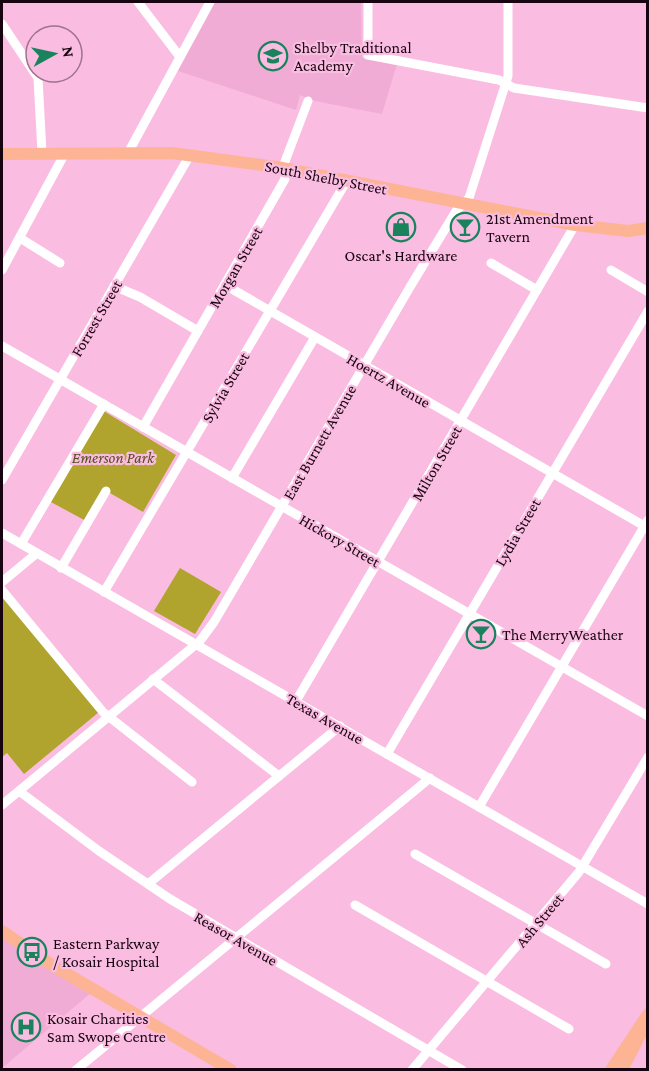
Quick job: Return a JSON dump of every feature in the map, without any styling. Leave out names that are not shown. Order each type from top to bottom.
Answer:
[{"type":"main road","name":"South Shelby Street","points":[[2,154],[190,155],[286,169],[575,225],[628,231],[648,228]]},
{"type":"main road","points":[[2,931],[52,965],[231,1070]]},
{"type":"main road","points":[[611,1070],[648,1014]]},
{"type":"main road","points":[[622,1070],[648,1019]]},
{"type":"street","points":[[138,2],[180,57]]},
{"type":"street","points":[[129,153],[210,2]]},
{"type":"street","points":[[368,2],[368,55],[514,87],[648,108]]},
{"type":"street","name":"East Burnett Avenue","points":[[2,805],[196,644],[214,622],[451,220],[469,198],[506,84],[508,2]]},
{"type":"street","points":[[2,24],[38,78],[42,153]]},
{"type":"street","name":"Morgan Street","points":[[143,427],[285,179],[284,164],[308,101]]},
{"type":"street","points":[[2,270],[6,252],[20,238],[64,153]]},
{"type":"street","name":"Forrest Street","points":[[2,480],[190,155]]},
{"type":"street","name":"Sylvia Street","points":[[104,592],[346,182]]},
{"type":"street","name":"Milton Street","points":[[296,701],[575,225]]},
{"type":"street","points":[[20,238],[60,263]]},
{"type":"street","points":[[491,263],[537,290]]},
{"type":"street","points":[[610,270],[648,292]]},
{"type":"street","name":"Hoertz Avenue","points":[[225,285],[646,525]]},
{"type":"street","points":[[114,286],[140,297],[198,331]]},
{"type":"street","name":"Lydia Street","points":[[387,754],[648,311]]},
{"type":"street","points":[[232,478],[315,337]]},
{"type":"street","name":"Hickory Street","points":[[2,346],[648,716]]},
{"type":"street","points":[[21,544],[104,404]]},
{"type":"street","points":[[62,567],[106,490]]},
{"type":"street","points":[[479,807],[646,525]]},
{"type":"street","name":"Texas Avenue","points":[[2,533],[648,904]]},
{"type":"street","points":[[2,582],[37,553]]},
{"type":"street","points":[[2,590],[109,716],[192,782]]},
{"type":"street","points":[[153,679],[279,776]]},
{"type":"street","points":[[148,884],[340,726]]},
{"type":"street","name":"Ash Street","points":[[412,1070],[582,867],[648,757]]},
{"type":"street","points":[[76,1070],[238,939],[430,778]]},
{"type":"street","name":"Reasor Avenue","points":[[19,791],[99,851],[148,884],[462,1070]]},
{"type":"street","points":[[415,854],[606,964]]},
{"type":"street","points":[[355,905],[569,1029]]},
{"type":"shaded area","name":"Shelby Traditional Academy","points":[[213,2],[361,2],[362,58],[397,64],[382,114],[315,101],[300,95],[296,110],[178,71],[184,55]]},
{"type":"shaded area","name":"Kosair Charities Sam Swope Centre","points":[[2,937],[92,992],[2,1068]]},
{"type":"green space","name":"Emerson Park","points":[[102,410],[176,455],[143,512],[103,489],[86,521],[49,501]]},
{"type":"green space","points":[[180,568],[221,592],[195,634],[154,611]]},
{"type":"green space","points":[[2,595],[99,712],[24,774],[7,753],[2,757]]},
{"type":"place","name":"Shelby Traditional Academy","points":[[273,56]]},
{"type":"place","name":"Oscar's Hardware","points":[[401,227]]},
{"type":"place","name":"21st Amendment Tavern","points":[[465,227]]},
{"type":"place","name":"The MerryWeather","points":[[481,634]]},
{"type":"place","name":"Eastern Parkway / Kosair Hospital","points":[[32,952]]},
{"type":"place","name":"Kosair Charities Sam Swope Centre","points":[[26,1027]]}]
